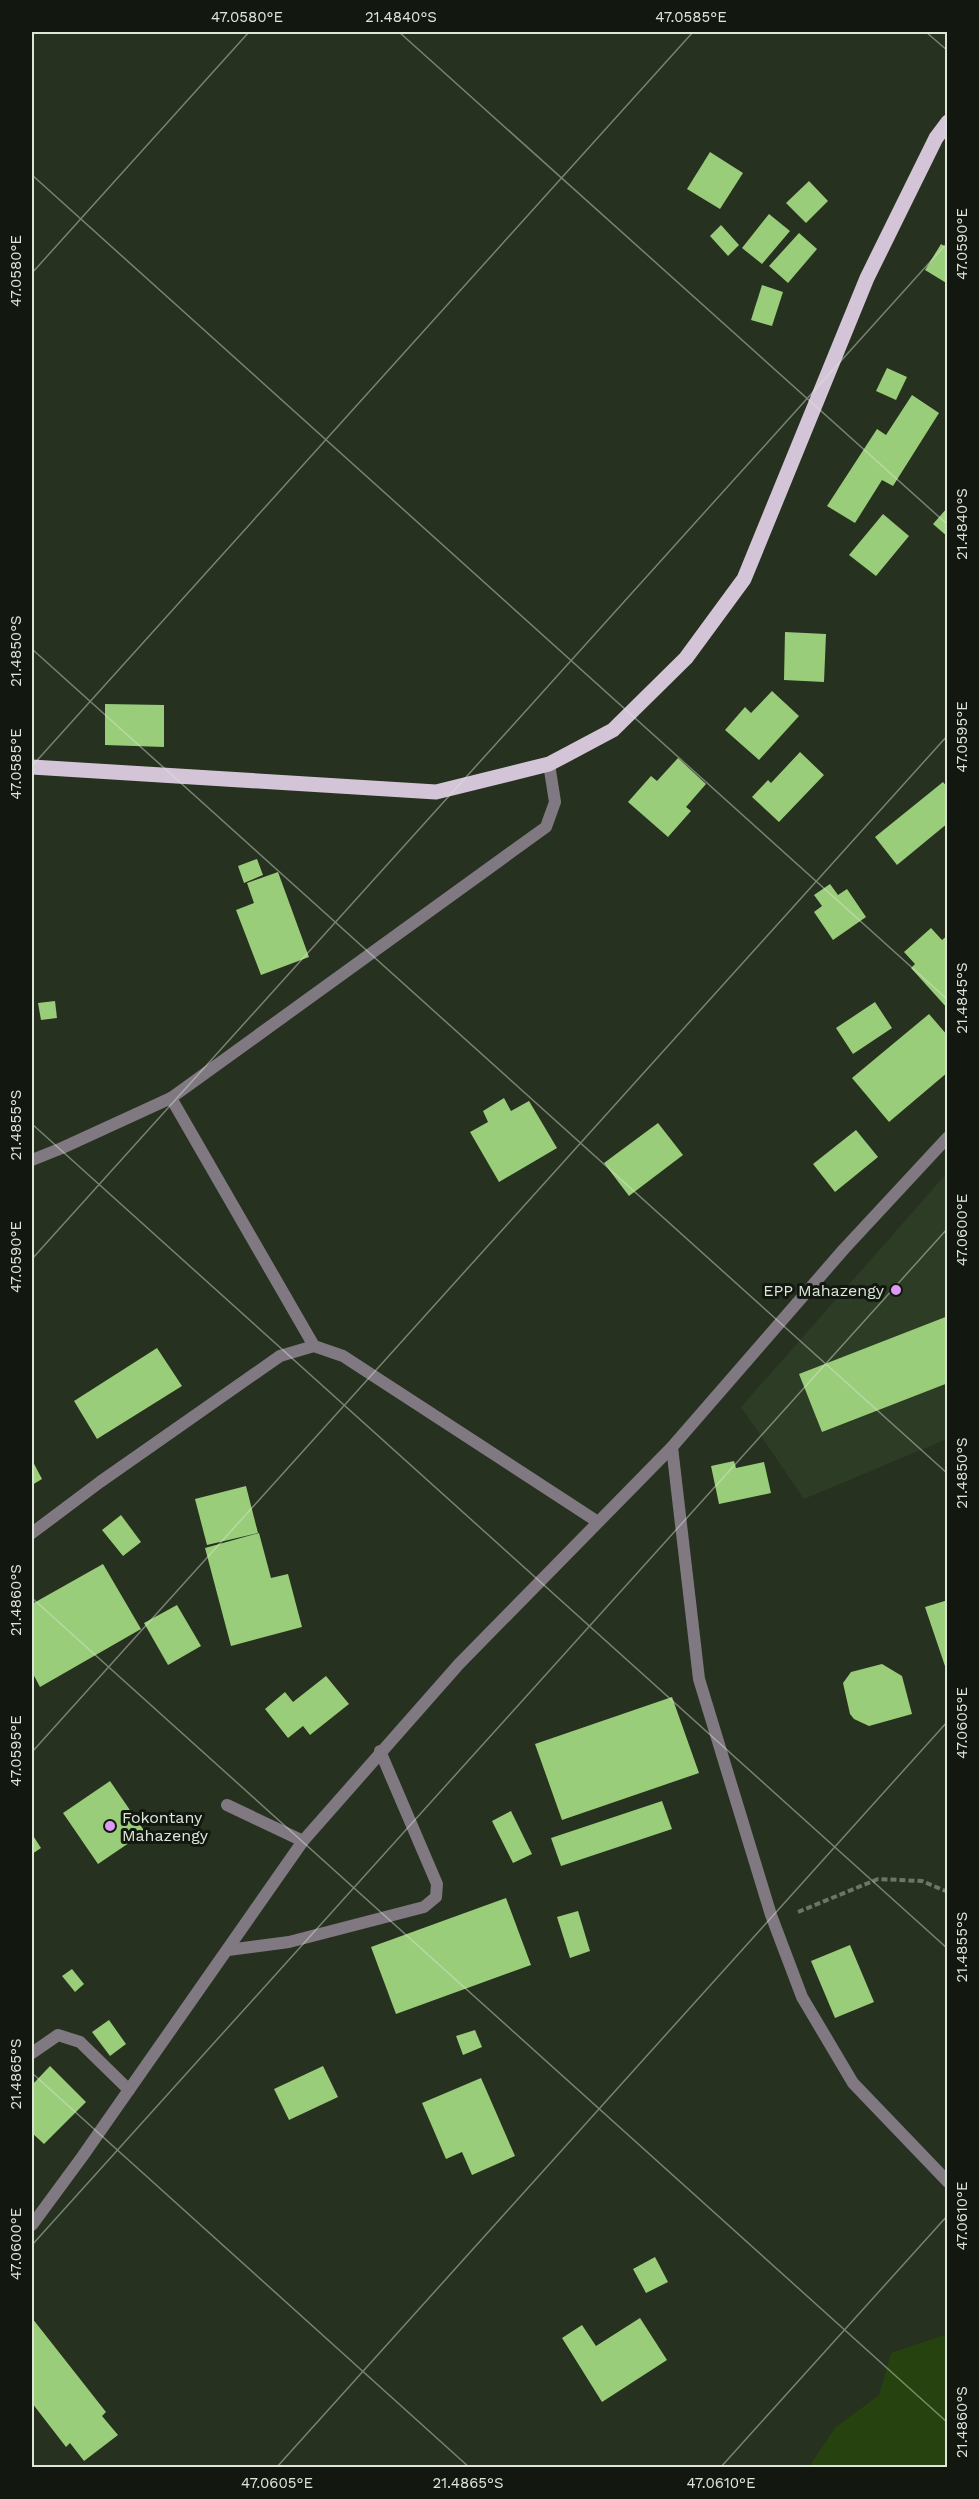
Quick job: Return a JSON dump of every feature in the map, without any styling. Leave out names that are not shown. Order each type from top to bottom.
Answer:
[{"type":"main road","points":[[32,767],[436,792],[549,764],[613,730],[686,658],[744,579],[867,278],[936,138],[948,122]]},
{"type":"street","points":[[32,1160],[171,1098],[546,827],[555,802],[549,764]]},
{"type":"street","points":[[171,1098],[314,1346]]},
{"type":"street","points":[[32,2225],[303,1841],[459,1664],[672,1447],[844,1249],[948,1137]]},
{"type":"street","points":[[32,1533],[100,1482],[280,1356],[314,1346],[343,1356],[598,1522]]},
{"type":"street","points":[[672,1447],[699,1678],[771,1915],[802,1997],[853,2083],[948,2182]]},
{"type":"street","points":[[228,1950],[300,1939],[424,1907],[436,1897],[437,1884],[380,1751]]},
{"type":"street","points":[[227,1805],[303,1841]]},
{"type":"street","points":[[32,2053],[58,2035],[80,2042],[129,2090]]},
{"type":"path","points":[[771,1915],[793,1914],[878,1879],[922,1881],[948,1892]]},
{"type":"shaded area","name":"EPP Mahazengy","points":[[947,1173],[947,1439],[804,1499],[741,1407]]},
{"type":"green space","points":[[947,2334],[947,2467],[809,2467],[835,2428],[879,2395],[891,2353]]},
{"type":"building","points":[[710,152],[743,173],[720,209],[687,189]]},
{"type":"building","points":[[809,181],[828,201],[806,223],[786,203]]},
{"type":"building","points":[[769,214],[790,231],[762,264],[742,248]]},
{"type":"building","points":[[721,225],[739,245],[728,256],[710,236]]},
{"type":"building","points":[[799,233],[817,249],[788,283],[769,266]]},
{"type":"building","points":[[941,244],[948,248],[948,284],[925,270]]},
{"type":"building","points":[[762,285],[783,292],[772,326],[751,320]]},
{"type":"building","points":[[887,368],[907,377],[896,400],[876,391]]},
{"type":"building","points":[[912,395],[939,413],[893,486],[882,480],[855,523],[827,506],[877,429],[886,435]]},
{"type":"building","points":[[948,507],[948,537],[933,524]]},
{"type":"building","points":[[883,514],[909,536],[876,576],[849,555]]},
{"type":"building","points":[[785,632],[826,634],[824,682],[784,680]]},
{"type":"building","points":[[772,691],[799,716],[759,760],[725,730],[745,707],[751,713]]},
{"type":"building","points":[[105,704],[164,705],[164,747],[105,745]]},
{"type":"building","points":[[800,752],[824,775],[779,822],[752,797],[768,780],[771,783]]},
{"type":"building","points":[[678,758],[706,784],[686,807],[691,811],[668,837],[628,802],[651,776],[657,781]]},
{"type":"building","points":[[943,782],[948,788],[948,823],[897,865],[875,837]]},
{"type":"building","points":[[257,859],[263,875],[244,883],[238,866]]},
{"type":"building","points":[[278,872],[309,957],[261,975],[236,910],[254,903],[247,883]]},
{"type":"building","points":[[830,884],[838,895],[847,889],[866,917],[833,940],[814,912],[822,906],[814,895]]},
{"type":"building","points":[[931,928],[942,940],[948,935],[948,1009],[911,968],[915,964],[904,952]]},
{"type":"building","points":[[55,1001],[57,1018],[41,1020],[38,1003]]},
{"type":"building","points":[[875,1002],[892,1028],[853,1054],[836,1028]]},
{"type":"building","points":[[929,1014],[948,1036],[948,1072],[889,1122],[852,1078]]},
{"type":"building","points":[[504,1098],[511,1111],[529,1101],[557,1148],[499,1182],[470,1132],[488,1122],[483,1111]]},
{"type":"building","points":[[658,1123],[683,1155],[629,1196],[604,1163]]},
{"type":"building","points":[[856,1130],[878,1157],[835,1192],[813,1164]]},
{"type":"building","points":[[948,1316],[948,1383],[822,1432],[799,1374]]},
{"type":"building","points":[[157,1348],[182,1386],[97,1439],[74,1401]]},
{"type":"building","points":[[32,1460],[42,1479],[32,1485]]},
{"type":"building","points":[[734,1461],[736,1468],[764,1462],[771,1493],[719,1504],[711,1466]]},
{"type":"building","points":[[246,1486],[258,1533],[207,1545],[195,1499]]},
{"type":"building","points":[[121,1515],[141,1542],[123,1556],[102,1530]]},
{"type":"building","points":[[259,1533],[271,1578],[288,1574],[302,1627],[231,1646],[205,1548]]},
{"type":"building","points":[[103,1564],[141,1629],[40,1687],[32,1672],[32,1604]]},
{"type":"building","points":[[948,1600],[948,1672],[947,1672],[925,1607]]},
{"type":"building","points":[[177,1605],[201,1646],[168,1665],[144,1623]]},
{"type":"building","points":[[882,1664],[902,1676],[912,1714],[869,1726],[854,1719],[850,1714],[843,1683],[851,1672]]},
{"type":"building","points":[[326,1676],[349,1704],[310,1735],[303,1726],[288,1738],[265,1709],[285,1692],[293,1702]]},
{"type":"building","points":[[672,1697],[699,1773],[562,1820],[535,1744]]},
{"type":"building","points":[[110,1781],[145,1832],[98,1864],[63,1813]]},
{"type":"building","points":[[662,1801],[672,1829],[561,1866],[551,1838]]},
{"type":"building","points":[[511,1811],[532,1854],[513,1863],[492,1821]]},
{"type":"building","points":[[32,1834],[41,1848],[32,1854]]},
{"type":"building","points":[[506,1898],[531,1965],[396,2014],[371,1947]]},
{"type":"building","points":[[578,1911],[590,1951],[570,1958],[557,1917]]},
{"type":"building","points":[[850,1945],[874,2002],[835,2018],[811,1961]]},
{"type":"building","points":[[72,1969],[84,1984],[75,1992],[62,1976]]},
{"type":"building","points":[[109,2020],[126,2044],[110,2056],[92,2032]]},
{"type":"building","points":[[475,2030],[482,2047],[463,2055],[456,2036]]},
{"type":"building","points":[[50,2066],[86,2102],[44,2144],[32,2133],[32,2085]]},
{"type":"building","points":[[323,2066],[338,2097],[289,2120],[274,2089]]},
{"type":"building","points":[[481,2078],[515,2156],[472,2175],[462,2152],[446,2159],[422,2103]]},
{"type":"building","points":[[655,2257],[668,2282],[646,2293],[633,2269]]},
{"type":"building","points":[[32,2318],[106,2412],[102,2416],[118,2435],[84,2461],[70,2443],[66,2447],[32,2403]]},
{"type":"building","points":[[640,2318],[667,2360],[602,2402],[562,2338],[582,2325],[596,2346]]},
{"type":"place","name":"EPP Mahazengy","points":[[896,1290]]},
{"type":"place","name":"Fokontany Mahazengy","points":[[110,1826]]}]
